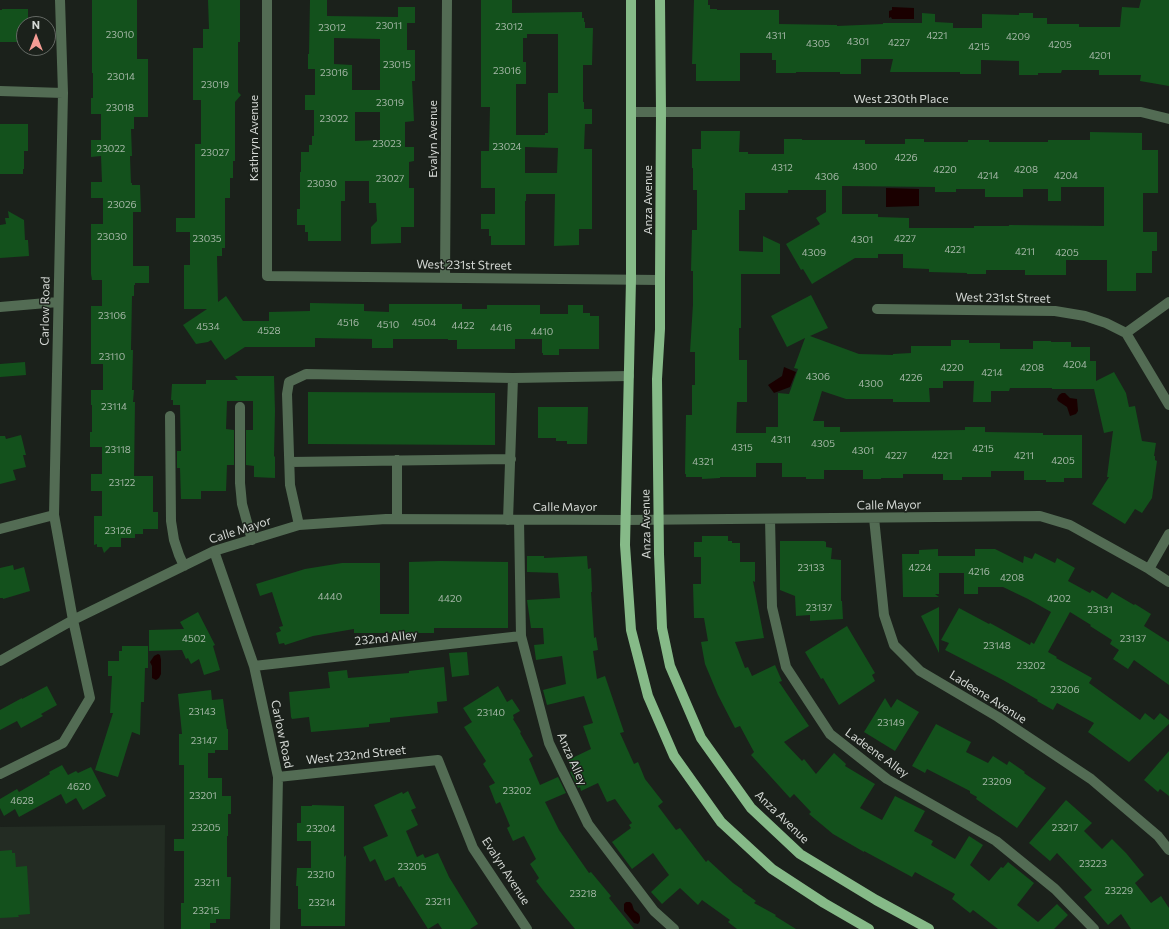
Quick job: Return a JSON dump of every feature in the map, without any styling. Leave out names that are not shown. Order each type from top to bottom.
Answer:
[{"type":"main road","name":"Anza Avenue","points":[[631,0],[631,280],[625,545],[631,630],[648,696],[674,756],[721,822],[772,869],[824,903],[868,929]]},
{"type":"main road","name":"Anza Avenue","points":[[660,0],[660,329],[657,379],[659,554],[662,628],[670,666],[701,738],[751,808],[800,854],[876,900],[929,929]]},
{"type":"street","name":"Carlow Road","points":[[0,774],[63,743],[90,698],[73,620],[54,515],[63,93],[60,0]]},
{"type":"street","name":"Kathryn Avenue","points":[[266,0],[267,276]]},
{"type":"street","name":"Evalyn Avenue","points":[[445,278],[447,0]]},
{"type":"street","points":[[0,92],[63,93]]},
{"type":"street","name":"West 230th Place","points":[[631,112],[1141,112],[1169,119]]},
{"type":"street","name":"West 231st Street","points":[[267,276],[660,280]]},
{"type":"street","points":[[0,307],[58,302]]},
{"type":"street","points":[[1169,302],[1126,333],[1169,405]]},
{"type":"street","name":"West 231st Street","points":[[876,309],[1056,311],[1085,316],[1106,323],[1126,333]]},
{"type":"street","points":[[299,525],[290,485],[287,394],[289,382],[306,374],[514,378],[629,376]]},
{"type":"street","name":"Anza Alley","points":[[514,378],[511,459],[513,520],[522,636],[549,743],[588,824],[654,911],[674,929]]},
{"type":"street","points":[[240,407],[240,483],[242,504],[252,540]]},
{"type":"street","points":[[170,416],[171,521],[174,540],[184,566]]},
{"type":"street","points":[[290,462],[511,459]]},
{"type":"street","points":[[397,460],[397,519]]},
{"type":"street","points":[[0,529],[54,515]]},
{"type":"street","name":"Calle Mayor","points":[[0,661],[73,620],[214,551],[299,525],[397,519],[659,520],[1040,516],[1070,525],[1149,569],[1169,582]]},
{"type":"street","name":"Ladeene Avenue","points":[[874,518],[884,615],[894,645],[920,671],[998,717],[1091,779],[1158,836],[1169,850]]},
{"type":"street","name":"Ladeene Alley","points":[[770,519],[772,607],[786,667],[830,734],[887,779],[996,841],[1055,889],[1094,929]]},
{"type":"street","points":[[1149,569],[1169,534]]},
{"type":"street","name":"Carlow Road","points":[[214,551],[254,666],[278,777],[275,929]]},
{"type":"street","name":"232nd Alley","points":[[254,666],[522,636]]},
{"type":"street","name":"Evalyn Avenue","points":[[438,760],[474,848],[527,929]]},
{"type":"street","name":"West 232nd Street","points":[[278,777],[438,760]]},
{"type":"shaded area","points":[[892,7],[914,8],[914,19],[889,18],[889,11],[892,10]]},
{"type":"shaded area","points":[[886,188],[919,189],[919,206],[886,207]]},
{"type":"shaded area","points":[[784,367],[796,372],[790,387],[774,393],[768,385],[782,376]]},
{"type":"shaded area","points":[[1065,393],[1070,398],[1077,399],[1078,411],[1076,414],[1070,416],[1067,407],[1058,401],[1057,399],[1059,395]]},
{"type":"shaded area","points":[[158,654],[160,655],[161,660],[161,674],[156,680],[152,678],[152,666],[150,662],[154,656]]},
{"type":"shaded area","points":[[165,825],[164,929],[0,929],[0,827]]},
{"type":"shaded area","points":[[626,902],[630,902],[634,910],[639,914],[640,921],[638,924],[634,923],[624,911],[624,904]]},
{"type":"building","points":[[92,0],[137,0],[137,59],[148,59],[148,117],[134,117],[134,129],[131,129],[132,156],[130,156],[131,183],[132,185],[140,185],[141,212],[133,212],[133,266],[149,266],[149,283],[135,283],[134,285],[134,296],[132,296],[131,350],[133,350],[132,390],[134,390],[133,402],[135,402],[134,476],[153,476],[153,512],[158,512],[158,529],[143,529],[143,534],[135,534],[135,538],[121,538],[121,547],[110,547],[104,553],[102,547],[97,547],[97,544],[94,545],[94,516],[102,516],[102,491],[91,491],[91,474],[102,474],[102,447],[90,447],[90,432],[92,432],[91,390],[103,390],[103,364],[91,364],[91,306],[102,306],[102,280],[92,280],[91,224],[103,224],[103,198],[91,198],[91,182],[102,182],[101,156],[91,157],[91,140],[101,140],[101,114],[91,114],[91,98],[93,98]]},
{"type":"building","points":[[208,0],[240,0],[238,92],[241,95],[235,102],[235,161],[233,161],[233,178],[230,178],[230,198],[225,198],[225,248],[222,248],[222,256],[217,256],[218,302],[226,296],[243,321],[269,321],[269,312],[310,311],[310,303],[364,304],[364,311],[389,312],[389,304],[462,304],[462,309],[487,309],[487,305],[540,305],[540,314],[568,314],[568,305],[583,305],[583,313],[590,313],[590,316],[599,316],[599,349],[559,349],[559,355],[543,355],[542,339],[515,339],[515,349],[457,349],[457,340],[448,339],[393,339],[393,348],[372,348],[372,339],[315,338],[315,347],[245,347],[225,360],[211,340],[196,344],[183,325],[207,309],[184,309],[184,265],[190,265],[190,232],[176,232],[176,218],[195,218],[195,144],[201,144],[201,100],[193,100],[193,48],[203,48],[203,29],[209,29]]},
{"type":"building","points":[[310,0],[327,0],[327,16],[398,17],[398,7],[415,7],[415,23],[407,23],[407,50],[415,50],[415,81],[412,81],[414,121],[405,122],[405,147],[414,147],[414,161],[409,162],[409,188],[414,188],[414,227],[401,227],[401,243],[371,244],[371,227],[377,221],[376,203],[369,203],[369,181],[345,181],[345,201],[341,201],[341,241],[308,241],[308,232],[305,232],[305,225],[297,225],[297,209],[300,209],[301,152],[309,152],[309,145],[312,145],[312,136],[314,136],[314,110],[305,110],[305,95],[315,95],[315,69],[308,69]],"holes":[[[334,38],[380,39],[380,90],[352,90],[352,65],[334,64]],[[355,112],[380,112],[380,140],[355,141]]]},
{"type":"building","points":[[481,0],[512,0],[512,13],[582,12],[585,28],[593,28],[592,65],[583,65],[584,109],[592,109],[592,124],[585,124],[584,149],[592,149],[592,229],[579,229],[579,245],[554,246],[555,194],[526,194],[525,245],[491,245],[489,229],[481,229],[481,214],[495,214],[495,188],[481,188],[481,151],[489,151],[490,107],[481,107]],"holes":[[[527,34],[558,34],[558,93],[548,93],[548,133],[545,133],[545,135],[516,135],[516,84],[526,84],[526,62],[523,62],[523,38],[527,38]],[[525,147],[558,148],[557,173],[525,173]]]},
{"type":"building","points":[[694,0],[708,0],[710,9],[717,10],[779,10],[779,24],[837,26],[883,23],[922,23],[922,13],[935,14],[935,22],[953,23],[953,28],[982,28],[982,14],[1019,15],[1019,13],[1033,13],[1033,18],[1047,18],[1047,24],[1079,24],[1079,27],[1120,27],[1122,7],[1139,8],[1141,0],[1169,0],[1169,86],[1140,81],[1141,75],[1099,75],[1099,70],[1062,70],[1061,73],[1019,75],[1019,61],[981,60],[981,74],[960,74],[960,72],[890,72],[893,59],[861,59],[861,74],[840,74],[840,72],[776,73],[776,60],[772,60],[772,53],[740,53],[740,81],[696,81],[696,64],[692,64]]},
{"type":"building","points":[[28,9],[28,16],[16,16],[16,42],[0,42],[0,10]]},
{"type":"building","points":[[0,124],[28,124],[28,151],[24,151],[23,174],[0,174]]},
{"type":"building","points":[[701,131],[740,131],[739,152],[748,152],[748,154],[784,154],[784,139],[865,140],[865,144],[905,144],[905,139],[924,139],[924,142],[968,142],[968,140],[989,140],[989,142],[1048,142],[1048,140],[1090,140],[1090,132],[1142,133],[1142,150],[1158,150],[1158,193],[1143,193],[1143,232],[1157,232],[1157,251],[1152,251],[1152,273],[1136,273],[1136,291],[1107,291],[1107,260],[1066,260],[1066,275],[1025,275],[1025,270],[986,270],[986,274],[967,274],[929,272],[929,269],[903,268],[903,254],[878,254],[878,258],[855,258],[812,284],[803,269],[801,270],[786,244],[820,224],[816,218],[826,212],[826,190],[788,190],[788,193],[745,193],[745,210],[739,210],[739,251],[763,252],[763,236],[780,244],[780,274],[741,274],[741,328],[739,328],[739,360],[747,360],[747,402],[737,402],[736,433],[766,433],[766,427],[778,427],[778,393],[789,394],[798,369],[794,368],[805,338],[787,347],[771,316],[811,295],[828,328],[810,336],[859,354],[893,355],[911,353],[911,346],[951,346],[951,340],[969,340],[969,343],[1000,343],[1000,349],[1033,349],[1033,341],[1071,342],[1071,347],[1090,347],[1090,361],[1096,361],[1096,381],[1114,372],[1126,393],[1129,407],[1135,406],[1142,441],[1156,443],[1154,456],[1155,460],[1157,461],[1152,498],[1142,513],[1135,509],[1125,524],[1092,504],[1109,477],[1107,477],[1113,431],[1104,433],[1094,389],[1010,388],[1009,391],[991,391],[991,402],[973,402],[974,381],[943,381],[943,388],[929,388],[930,402],[893,402],[893,399],[846,399],[822,391],[813,421],[824,421],[824,427],[840,427],[840,432],[965,430],[965,427],[985,427],[985,432],[1043,433],[1043,435],[1082,435],[1082,478],[1064,478],[1064,482],[1024,480],[1024,471],[991,471],[991,477],[962,477],[962,480],[943,480],[943,474],[903,474],[903,478],[863,479],[863,470],[824,470],[824,479],[806,479],[806,477],[782,477],[782,463],[756,463],[756,477],[720,477],[702,479],[702,477],[686,477],[686,415],[692,415],[692,385],[695,385],[695,352],[690,352],[693,304],[693,271],[691,271],[692,230],[697,230],[697,190],[693,190],[692,149],[701,149]],"holes":[[[842,186],[935,187],[935,192],[956,192],[956,189],[985,189],[985,197],[1023,197],[1023,189],[1048,189],[1048,201],[1061,201],[1061,187],[1104,187],[1104,226],[1009,225],[974,226],[974,228],[909,228],[909,218],[878,217],[878,214],[842,214]]]},
{"type":"building","points":[[8,211],[24,220],[25,240],[28,240],[29,256],[0,258],[0,225],[6,224],[5,218],[9,218]]},
{"type":"building","points":[[25,362],[26,375],[0,377],[0,364]]},
{"type":"building","points":[[235,376],[274,376],[275,478],[254,477],[254,466],[246,465],[246,430],[253,430],[253,401],[227,401],[226,429],[234,430],[234,465],[227,465],[226,491],[201,491],[201,499],[181,499],[180,468],[177,468],[177,451],[181,451],[180,405],[173,405],[173,400],[171,400],[172,384],[206,384],[206,380],[238,380]]},
{"type":"building","points":[[308,392],[495,393],[495,445],[308,444]]},
{"type":"building","points":[[538,407],[588,407],[587,444],[567,444],[567,441],[556,441],[556,438],[538,438]]},
{"type":"building","points":[[21,435],[26,455],[23,455],[26,467],[13,470],[16,480],[0,484],[0,436],[5,436],[6,439]]},
{"type":"building","points":[[702,536],[728,536],[728,541],[732,541],[732,543],[740,543],[740,562],[755,562],[755,582],[753,581],[764,638],[735,642],[745,668],[748,667],[752,676],[775,665],[782,681],[779,682],[809,726],[784,742],[802,761],[804,759],[816,774],[834,753],[846,764],[845,766],[875,784],[860,808],[882,820],[895,796],[925,811],[914,831],[933,841],[931,845],[955,859],[969,836],[983,845],[970,865],[989,881],[1001,867],[1003,868],[1008,862],[1034,883],[1017,905],[1038,922],[1057,904],[1068,915],[1054,929],[998,929],[973,910],[970,913],[952,899],[955,894],[915,872],[912,877],[833,834],[809,814],[811,812],[794,794],[790,798],[751,755],[754,752],[740,726],[735,728],[718,695],[705,664],[701,642],[708,641],[704,618],[694,618],[693,584],[701,584],[701,557],[694,557],[694,542],[702,542]]},
{"type":"building","points":[[780,541],[824,541],[826,542],[826,547],[832,548],[831,559],[841,560],[841,601],[843,619],[810,621],[810,615],[796,616],[795,596],[780,590]]},
{"type":"building","points":[[938,549],[938,556],[975,556],[975,549],[995,549],[1023,563],[1024,556],[1032,559],[1035,553],[1055,563],[1057,558],[1075,568],[1068,581],[1090,593],[1092,590],[1107,599],[1112,592],[1151,614],[1144,626],[1169,642],[1169,685],[1134,660],[1128,669],[1113,659],[1119,650],[1110,644],[1112,640],[1070,612],[1048,652],[1092,678],[1089,683],[1140,720],[1145,713],[1154,720],[1160,713],[1169,720],[1169,724],[1129,762],[1088,732],[1094,723],[1057,703],[1053,710],[1003,680],[945,650],[949,643],[941,640],[959,608],[1030,645],[1031,642],[1034,644],[1051,612],[1003,587],[978,587],[978,594],[964,594],[964,573],[939,573],[939,594],[935,594],[939,597],[903,597],[902,554],[919,554],[919,550]]},
{"type":"building","points":[[527,556],[544,556],[544,558],[587,556],[588,569],[591,568],[594,638],[596,637],[598,650],[593,651],[597,679],[605,676],[624,732],[620,733],[634,764],[638,762],[645,779],[663,802],[658,806],[676,830],[680,828],[706,862],[708,860],[743,890],[742,891],[756,901],[754,903],[776,915],[775,916],[796,929],[737,929],[728,922],[730,920],[702,900],[698,905],[680,888],[662,904],[651,892],[669,875],[653,853],[632,869],[612,842],[631,828],[629,825],[632,823],[615,799],[607,802],[598,783],[581,791],[570,772],[572,771],[568,760],[591,749],[583,726],[593,723],[584,696],[547,705],[543,690],[566,684],[562,656],[536,660],[534,645],[544,644],[543,628],[531,628],[527,600],[560,598],[558,573],[527,572]]},
{"type":"building","points":[[409,562],[508,562],[508,628],[434,628],[434,633],[354,633],[354,629],[313,636],[285,645],[284,643],[279,644],[276,633],[281,631],[279,627],[283,626],[272,592],[260,596],[256,584],[305,569],[342,563],[380,563],[380,614],[409,614]]},
{"type":"building","points":[[13,565],[14,570],[24,567],[30,591],[3,599],[0,598],[0,568]]},
{"type":"building","points":[[939,607],[939,653],[921,616]]},
{"type":"building","points":[[198,612],[215,645],[213,646],[220,670],[204,675],[199,659],[191,664],[188,658],[186,659],[182,650],[149,651],[149,630],[184,629],[180,622]]},
{"type":"building","points":[[847,626],[875,673],[872,675],[875,681],[839,705],[805,652]]},
{"type":"building","points":[[122,646],[148,646],[148,668],[145,668],[144,702],[141,702],[140,735],[132,732],[118,777],[95,770],[113,713],[110,713],[112,676],[108,676],[108,661],[119,661],[119,651],[122,651]]},
{"type":"building","points":[[467,652],[469,675],[452,677],[449,653]]},
{"type":"building","points":[[444,667],[447,701],[437,702],[438,713],[390,718],[390,722],[369,724],[369,727],[311,732],[309,717],[292,719],[291,717],[289,692],[330,688],[328,672],[347,670],[348,678],[409,673],[409,671]]},
{"type":"building","points":[[47,686],[57,705],[41,714],[43,716],[21,728],[17,721],[0,730],[0,710]]},
{"type":"building","points":[[498,686],[507,702],[512,699],[520,711],[513,715],[513,719],[533,756],[529,759],[540,785],[558,777],[566,793],[545,802],[559,830],[589,873],[591,872],[611,896],[609,898],[634,929],[575,929],[536,881],[539,878],[530,864],[536,859],[524,836],[513,841],[507,828],[510,826],[500,802],[496,804],[489,786],[495,783],[483,764],[486,761],[464,727],[472,722],[463,708]]},
{"type":"building","points":[[211,690],[212,700],[223,699],[228,729],[228,750],[215,750],[215,753],[208,753],[208,778],[222,778],[222,796],[231,796],[231,814],[228,814],[227,836],[227,877],[231,877],[230,919],[216,919],[216,923],[210,923],[210,929],[181,929],[181,903],[184,903],[184,851],[174,851],[174,839],[184,839],[184,765],[179,765],[179,734],[182,734],[178,694]]},
{"type":"building","points":[[885,698],[891,708],[897,699],[919,712],[895,751],[864,732]]},
{"type":"building","points":[[936,724],[971,742],[966,752],[988,763],[993,756],[1007,765],[1009,761],[1046,788],[1017,828],[976,799],[977,797],[970,793],[970,791],[927,769],[925,773],[912,766]]},
{"type":"building","points":[[1169,751],[1169,796],[1160,789],[1158,792],[1144,780]]},
{"type":"building","points":[[62,765],[68,775],[76,771],[78,773],[91,767],[106,796],[83,810],[76,798],[66,804],[61,794],[19,817],[15,809],[4,816],[0,808],[0,799],[17,789],[19,792],[50,774],[49,772]]},
{"type":"building","points":[[408,791],[416,808],[411,810],[418,825],[406,831],[417,857],[423,854],[425,858],[438,853],[449,877],[478,924],[470,929],[442,929],[438,923],[428,929],[401,886],[399,887],[394,877],[385,881],[375,859],[370,862],[363,847],[388,836],[374,805],[402,792],[403,794]]},
{"type":"building","points":[[1066,800],[1092,823],[1084,831],[1102,849],[1112,839],[1126,853],[1144,875],[1135,883],[1151,903],[1161,896],[1169,908],[1169,929],[1131,929],[1121,914],[1108,925],[1084,897],[1092,890],[1057,853],[1050,861],[1029,843]]},
{"type":"building","points":[[301,806],[344,806],[344,857],[346,855],[345,926],[301,926],[301,909],[298,909],[298,886],[296,886],[297,868],[311,868],[311,841],[297,841],[297,823],[301,823]]},
{"type":"building","points":[[12,850],[12,853],[15,853],[16,867],[27,866],[30,914],[18,915],[19,917],[0,918],[0,851]]}]
